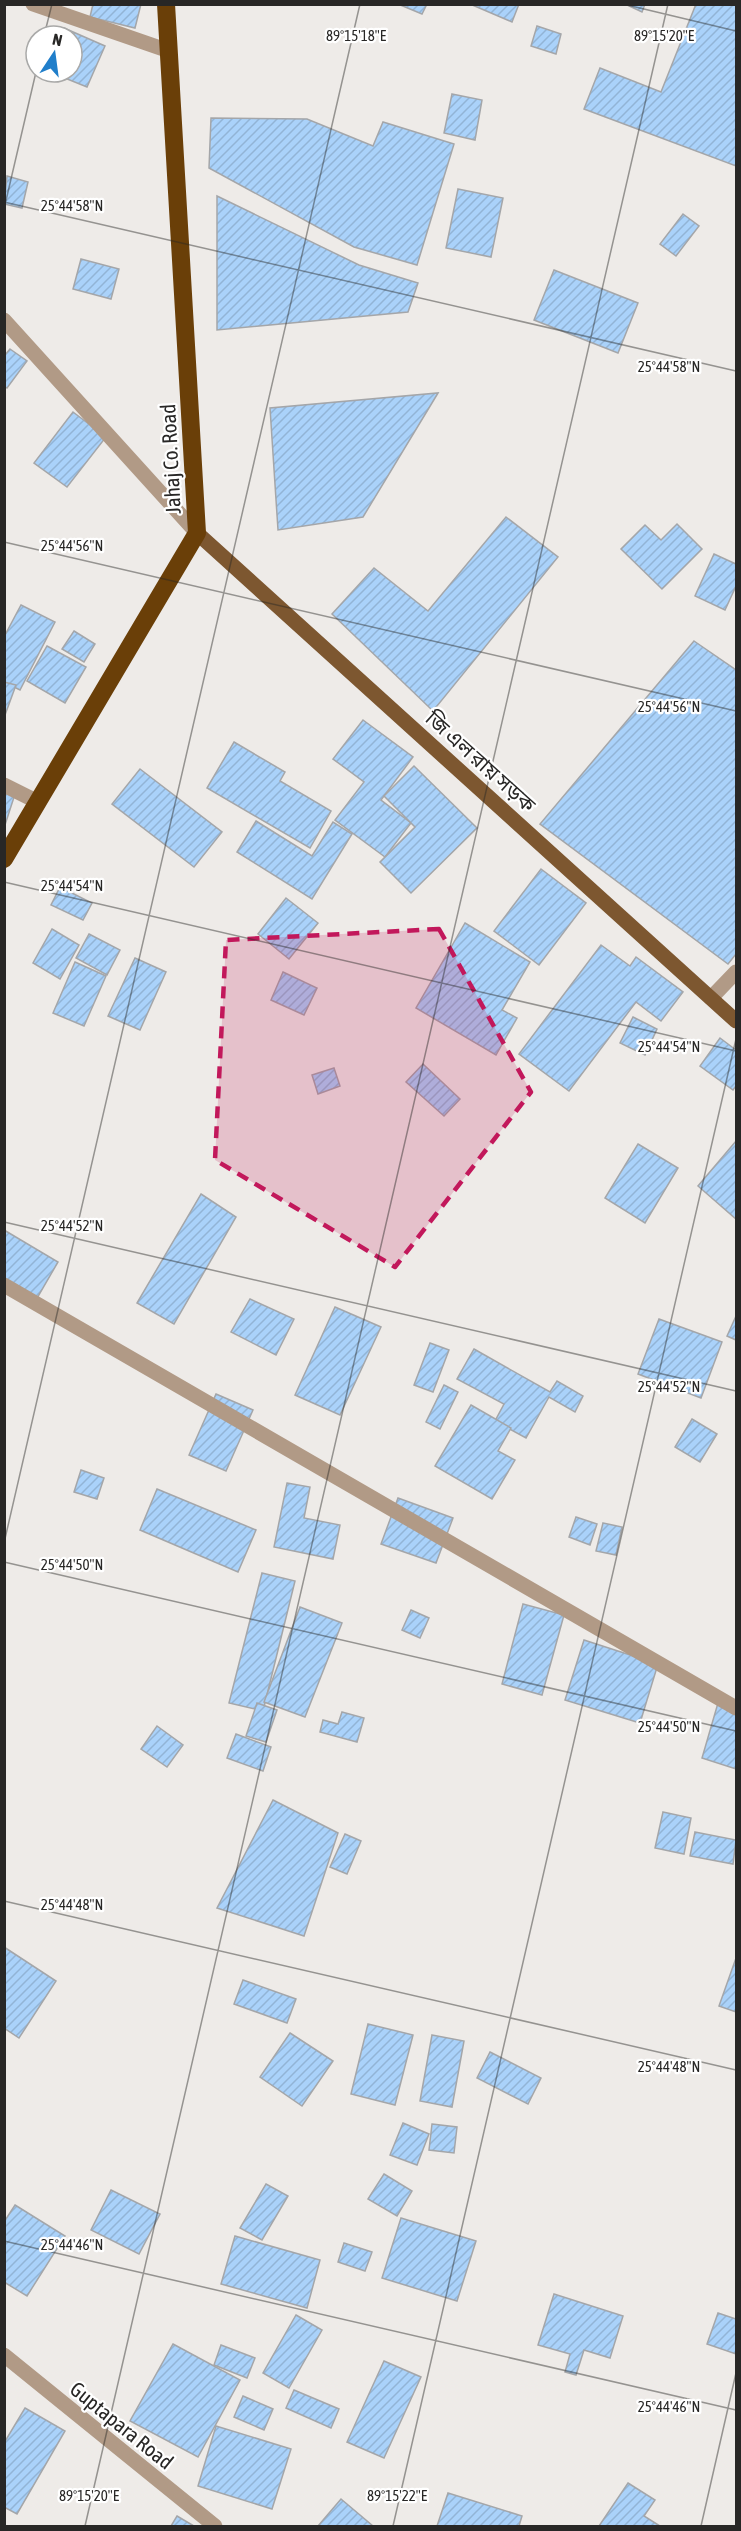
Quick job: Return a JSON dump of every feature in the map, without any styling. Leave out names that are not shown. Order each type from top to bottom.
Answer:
[{"type":"highway","name":"Jahaj Co. Road","points":[[4,859],[197,533],[166,4]]},
{"type":"main road","name":"জি এল রায় সড়ক","points":[[197,533],[736,1021]]},
{"type":"street","points":[[33,4],[169,51]]},
{"type":"street","points":[[4,320],[197,533]]},
{"type":"street","points":[[4,785],[38,802]]},
{"type":"street","points":[[711,998],[736,972]]},
{"type":"street","points":[[4,1285],[736,1708]]},
{"type":"street","name":"Guptapara Road","points":[[4,2355],[215,2526]]},
{"type":"highlighted area","points":[[439,929],[531,1092],[395,1267],[215,1160],[226,940]]},
{"type":"building","points":[[93,4],[141,4],[135,28],[90,17]]},
{"type":"building","points":[[398,4],[427,4],[422,14]]},
{"type":"building","points":[[470,4],[519,4],[512,22]]},
{"type":"building","points":[[625,4],[645,4],[642,12]]},
{"type":"building","points":[[696,4],[736,4],[736,166],[584,109],[600,68],[661,92]]},
{"type":"building","points":[[537,26],[561,34],[556,54],[531,46]]},
{"type":"building","points":[[84,37],[105,46],[87,87],[80,84],[84,84]]},
{"type":"building","points":[[452,94],[482,100],[475,140],[444,133]]},
{"type":"building","points":[[211,118],[307,119],[373,146],[383,122],[454,144],[417,265],[354,247],[209,168]]},
{"type":"building","points":[[7,176],[28,182],[22,208],[4,204]]},
{"type":"building","points":[[458,189],[503,198],[491,257],[446,248]]},
{"type":"building","points":[[217,196],[359,265],[418,283],[408,312],[217,330]]},
{"type":"building","points":[[683,214],[699,226],[676,256],[660,244]]},
{"type":"building","points":[[81,259],[119,269],[111,299],[73,289]]},
{"type":"building","points":[[554,270],[638,303],[618,353],[534,320]]},
{"type":"building","points":[[10,349],[27,361],[7,388],[4,386],[4,356]]},
{"type":"building","points":[[438,393],[363,517],[278,530],[270,408]]},
{"type":"building","points":[[73,412],[106,437],[67,487],[34,463]]},
{"type":"building","points":[[506,517],[558,557],[433,711],[332,614],[374,568],[428,611]]},
{"type":"building","points":[[677,524],[702,549],[662,589],[621,549],[645,525],[661,540]]},
{"type":"building","points":[[714,554],[736,564],[736,586],[725,610],[695,596]]},
{"type":"building","points":[[21,605],[55,622],[20,690],[4,682],[4,637]]},
{"type":"building","points":[[74,631],[95,644],[84,662],[62,649]]},
{"type":"building","points":[[694,641],[736,670],[736,954],[728,964],[540,824]]},
{"type":"building","points":[[47,646],[86,667],[65,703],[27,681]]},
{"type":"building","points":[[4,682],[16,685],[5,715],[4,715]]},
{"type":"building","points":[[363,720],[413,757],[381,800],[411,823],[385,857],[335,820],[364,782],[333,759]]},
{"type":"building","points":[[234,742],[285,772],[280,781],[331,811],[310,848],[207,788]]},
{"type":"building","points":[[414,766],[477,828],[411,893],[380,862],[415,827],[384,796]]},
{"type":"building","points":[[140,769],[222,832],[194,867],[112,804]]},
{"type":"building","points":[[4,787],[16,791],[4,828]]},
{"type":"building","points":[[256,821],[312,856],[333,822],[352,834],[312,899],[237,852]]},
{"type":"building","points":[[541,869],[586,903],[539,965],[494,931]]},
{"type":"building","points":[[60,887],[92,903],[83,920],[51,905]]},
{"type":"building","points":[[286,898],[318,923],[289,959],[258,934]]},
{"type":"building","points":[[465,923],[530,962],[502,1010],[517,1018],[496,1055],[416,1008]]},
{"type":"building","points":[[52,929],[79,945],[60,979],[33,963]]},
{"type":"building","points":[[89,934],[120,950],[107,975],[76,958]]},
{"type":"building","points":[[601,945],[630,966],[636,957],[683,992],[661,1021],[636,1002],[569,1091],[519,1054]]},
{"type":"building","points":[[135,958],[166,972],[140,1030],[108,1016]]},
{"type":"building","points":[[75,962],[106,976],[84,1026],[53,1013]]},
{"type":"building","points":[[283,972],[317,988],[304,1015],[271,1000]]},
{"type":"building","points":[[633,1017],[657,1029],[645,1055],[620,1043]]},
{"type":"building","points":[[720,1038],[736,1050],[736,1086],[733,1090],[700,1066]]},
{"type":"building","points":[[423,1064],[460,1099],[444,1116],[406,1082]]},
{"type":"building","points":[[334,1068],[340,1086],[318,1094],[312,1075]]},
{"type":"building","points":[[736,1141],[736,1219],[698,1186]]},
{"type":"building","points":[[638,1144],[678,1168],[645,1223],[605,1198]]},
{"type":"building","points":[[201,1194],[236,1217],[174,1324],[137,1303]]},
{"type":"building","points":[[4,1230],[58,1262],[36,1300],[4,1281]]},
{"type":"building","points":[[250,1299],[294,1319],[276,1355],[231,1332]]},
{"type":"building","points":[[335,1307],[381,1327],[340,1415],[295,1395]]},
{"type":"building","points":[[736,1316],[736,1340],[727,1336]]},
{"type":"building","points":[[659,1319],[722,1342],[701,1398],[638,1374]]},
{"type":"building","points":[[430,1343],[449,1350],[433,1392],[414,1385]]},
{"type":"building","points":[[474,1349],[550,1392],[557,1381],[583,1396],[575,1412],[549,1397],[526,1438],[495,1421],[504,1404],[457,1379]]},
{"type":"building","points":[[444,1385],[458,1392],[440,1429],[426,1422]]},
{"type":"building","points":[[216,1394],[253,1410],[226,1471],[189,1455]]},
{"type":"building","points":[[471,1405],[511,1428],[498,1451],[515,1460],[492,1499],[435,1466]]},
{"type":"building","points":[[692,1419],[717,1434],[700,1462],[675,1447]]},
{"type":"building","points":[[81,1470],[104,1478],[97,1499],[74,1492]]},
{"type":"building","points":[[287,1483],[310,1487],[304,1518],[340,1525],[333,1559],[274,1547]]},
{"type":"building","points":[[157,1489],[256,1530],[238,1572],[140,1530]]},
{"type":"building","points":[[398,1498],[453,1518],[436,1563],[381,1544]]},
{"type":"building","points":[[576,1517],[597,1524],[590,1545],[569,1537]]},
{"type":"building","points":[[603,1523],[622,1527],[616,1555],[596,1551]]},
{"type":"building","points":[[262,1573],[295,1581],[263,1711],[229,1703]]},
{"type":"building","points":[[523,1604],[564,1615],[542,1695],[502,1684]]},
{"type":"building","points":[[300,1607],[342,1623],[305,1717],[264,1702]]},
{"type":"building","points":[[411,1610],[429,1618],[420,1638],[402,1630]]},
{"type":"building","points":[[584,1640],[658,1664],[640,1723],[565,1700]]},
{"type":"building","points":[[257,1703],[277,1710],[266,1742],[246,1736]]},
{"type":"building","points":[[718,1703],[736,1709],[736,1769],[702,1758]]},
{"type":"building","points":[[342,1712],[364,1718],[357,1742],[320,1732],[323,1720],[338,1724]]},
{"type":"building","points":[[157,1726],[183,1745],[167,1767],[141,1749]]},
{"type":"building","points":[[236,1734],[271,1747],[263,1771],[227,1758]]},
{"type":"building","points":[[273,1800],[338,1833],[304,1936],[217,1908]]},
{"type":"building","points":[[663,1812],[691,1818],[684,1854],[655,1848]]},
{"type":"building","points":[[695,1832],[736,1840],[733,1864],[690,1856]]},
{"type":"building","points":[[345,1834],[361,1841],[347,1874],[330,1867]]},
{"type":"building","points":[[4,1947],[56,1981],[19,2038],[4,2028]]},
{"type":"building","points":[[736,1958],[736,2012],[719,2006]]},
{"type":"building","points":[[243,1980],[296,1999],[287,2023],[234,2004]]},
{"type":"building","points":[[368,2024],[413,2035],[395,2105],[351,2094]]},
{"type":"building","points":[[290,2033],[333,2061],[302,2106],[260,2077]]},
{"type":"building","points":[[432,2035],[464,2041],[452,2107],[420,2101]]},
{"type":"building","points":[[490,2052],[541,2078],[528,2104],[477,2078]]},
{"type":"building","points":[[403,2123],[429,2134],[417,2165],[390,2155]]},
{"type":"building","points":[[432,2124],[457,2127],[454,2153],[429,2150]]},
{"type":"building","points":[[384,2174],[412,2191],[397,2216],[368,2199]]},
{"type":"building","points":[[266,2184],[288,2196],[262,2240],[240,2228]]},
{"type":"building","points":[[111,2190],[160,2214],[139,2254],[91,2230]]},
{"type":"building","points":[[15,2205],[65,2236],[27,2296],[4,2282],[4,2222]]},
{"type":"building","points":[[401,2218],[476,2241],[457,2301],[382,2278]]},
{"type":"building","points":[[235,2236],[320,2260],[307,2308],[221,2284]]},
{"type":"building","points":[[344,2243],[372,2252],[365,2271],[338,2262]]},
{"type":"building","points":[[554,2294],[623,2316],[610,2358],[584,2350],[576,2375],[565,2372],[570,2354],[538,2345]]},
{"type":"building","points":[[718,2313],[736,2319],[736,2354],[707,2344]]},
{"type":"building","points":[[296,2315],[322,2330],[289,2388],[263,2373]]},
{"type":"building","points":[[173,2344],[240,2380],[198,2457],[130,2421]]},
{"type":"building","points":[[221,2345],[255,2358],[247,2378],[214,2365]]},
{"type":"building","points":[[384,2361],[421,2377],[384,2458],[347,2442]]},
{"type":"building","points":[[294,2390],[339,2409],[331,2428],[286,2408]]},
{"type":"building","points":[[243,2396],[273,2409],[264,2430],[234,2417]]},
{"type":"building","points":[[25,2408],[65,2431],[17,2514],[4,2507],[4,2443]]},
{"type":"building","points":[[216,2426],[291,2449],[272,2509],[198,2486]]},
{"type":"building","points":[[628,2483],[655,2500],[644,2516],[660,2526],[599,2526]]},
{"type":"building","points":[[448,2493],[522,2516],[519,2526],[437,2526]]},
{"type":"building","points":[[341,2499],[373,2526],[318,2526]]},
{"type":"building","points":[[177,2516],[194,2526],[171,2526]]}]
